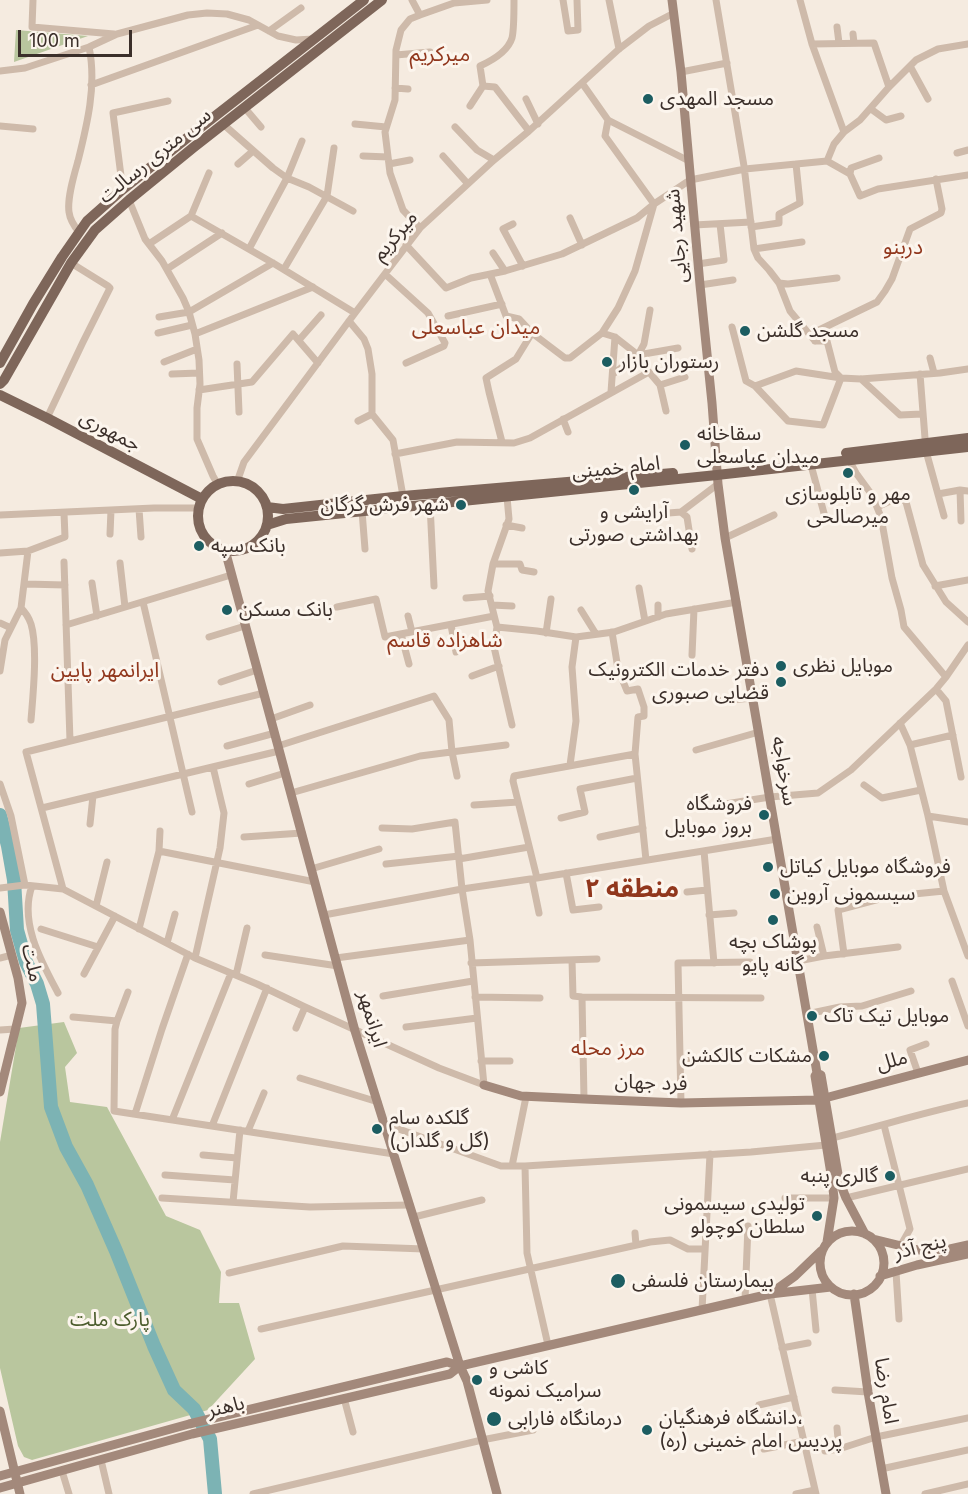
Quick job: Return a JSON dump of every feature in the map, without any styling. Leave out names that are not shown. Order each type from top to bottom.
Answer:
[{"type":"main road","name":"سی متری رسالت","points":[[0,384],[71,263],[95,230],[190,142],[364,0]]},
{"type":"main road","name":"سی متری رسالت","points":[[0,363],[33,304],[87,221],[128,186],[190,142],[223,124],[382,0]]},
{"type":"main road","name":"شهید رجایی","points":[[672,0],[681,72],[717,476]]},
{"type":"main road","name":"جمهوری","points":[[0,395],[47,418],[201,503]]},
{"type":"main road","name":"امام خمینی","points":[[267,507],[283,509],[403,496],[717,476],[926,447],[968,438]]},
{"type":"main road","name":"امام خمینی","points":[[926,447],[968,447]]},
{"type":"main road","name":"امام خمینی","points":[[267,525],[286,519],[811,465],[847,457]]},
{"type":"main road","name":"سرخواجه","points":[[717,476],[725,538],[829,1142],[834,1198],[825,1246]]},
{"type":"main road","points":[[237,482],[258,491],[267,507],[268,516],[264,533],[258,540],[243,550],[234,551],[216,547],[203,534],[199,526],[201,503],[208,492],[218,485],[237,482]]},
{"type":"main road","name":"ایرانمهر","points":[[225,550],[356,1031],[460,1366],[467,1381],[497,1494]]},
{"type":"main road","name":"ملت","points":[[0,914],[18,978],[22,1003],[4,1062],[0,1092]]},
{"type":"main road","name":"ملل","points":[[822,1099],[968,1060]]},
{"type":"main road","name":"فرد جهان","points":[[484,1085],[526,1097],[681,1103],[822,1099]]},
{"type":"main road","name":"سرخواجه","points":[[829,1142],[846,1198],[869,1236]]},
{"type":"main road","points":[[849,1231],[857,1231],[869,1236],[882,1252],[883,1268],[876,1283],[862,1293],[854,1294],[846,1294],[831,1287],[822,1273],[820,1257],[825,1246],[833,1237],[849,1231]]},
{"type":"main road","name":"پنج آذر","points":[[869,1236],[918,1250],[950,1249],[968,1245]]},
{"type":"main road","name":"باهنر","points":[[770,1294],[795,1276],[825,1246]]},
{"type":"main road","name":"پنج آذر","points":[[880,1276],[968,1254]]},
{"type":"main road","name":"باهنر","points":[[0,1488],[192,1434],[450,1374],[460,1366],[770,1294],[831,1287]]},
{"type":"main road","name":"امام رضا","points":[[854,1294],[886,1494]]},
{"type":"main road","name":"باهنر","points":[[0,1476],[200,1421],[447,1362],[460,1366]]},
{"type":"main road","points":[[0,1412],[4,1443],[15,1472],[20,1494]]},
{"type":"street","points":[[33,0],[32,27],[117,34]]},
{"type":"street","points":[[412,0],[420,15]]},
{"type":"street","points":[[420,228],[403,210],[390,172],[385,132],[395,100],[396,55],[401,30],[410,19],[454,3],[487,0]]},
{"type":"street","points":[[470,106],[483,86],[480,66],[506,49],[512,38],[514,0]]},
{"type":"street","points":[[563,0],[568,31],[578,30],[577,0]]},
{"type":"street","points":[[609,0],[619,49]]},
{"type":"street","points":[[716,0],[745,169],[754,249],[758,258],[779,283],[790,311],[815,341]]},
{"type":"street","points":[[800,0],[812,44],[844,132]]},
{"type":"street","points":[[269,31],[301,8]]},
{"type":"street","points":[[0,71],[25,68],[89,47],[117,34],[188,15],[207,13],[227,14],[249,20],[278,36],[296,40],[315,39]]},
{"type":"street","name":"میرکریم","points":[[237,482],[244,462],[420,228],[619,49],[649,26],[674,13]]},
{"type":"street","points":[[91,85],[258,25]]},
{"type":"street","points":[[837,27],[839,44]]},
{"type":"street","points":[[853,34],[854,43]]},
{"type":"street","points":[[812,44],[874,43],[889,87]]},
{"type":"street","points":[[827,161],[834,144],[844,132],[860,120],[916,60],[938,49],[968,44]]},
{"type":"street","points":[[79,232],[69,212],[72,185],[87,126],[92,58],[89,47]]},
{"type":"street","points":[[396,55],[430,52]]},
{"type":"street","points":[[681,72],[727,63]]},
{"type":"street","points":[[910,66],[928,99]]},
{"type":"street","points":[[582,83],[608,120],[689,161]]},
{"type":"street","points":[[483,86],[495,87],[529,131]]},
{"type":"street","points":[[395,88],[408,89]]},
{"type":"street","points":[[526,99],[538,123]]},
{"type":"street","points":[[128,186],[121,176],[113,113],[168,101]]},
{"type":"street","points":[[244,107],[261,127]]},
{"type":"street","points":[[871,109],[886,120],[902,116]]},
{"type":"street","points":[[608,120],[605,136],[654,204]]},
{"type":"street","points":[[223,124],[273,168],[353,211]]},
{"type":"street","points":[[356,124],[386,127]]},
{"type":"street","points":[[0,126],[33,129]]},
{"type":"street","points":[[455,127],[477,150],[494,160]]},
{"type":"street","points":[[249,249],[288,178],[302,141]]},
{"type":"street","points":[[284,269],[327,196],[334,148]]},
{"type":"street","points":[[238,164],[253,150]]},
{"type":"street","points":[[957,153],[968,150]]},
{"type":"street","points":[[363,156],[389,161],[410,160]]},
{"type":"street","points":[[442,156],[468,184]]},
{"type":"street","points":[[879,158],[851,168],[850,174],[860,196],[879,189],[968,174]]},
{"type":"street","points":[[406,245],[446,288],[471,278],[505,271],[562,254],[638,218],[654,204],[690,180],[745,169],[827,161],[850,174]]},
{"type":"street","points":[[694,225],[779,223],[779,214],[800,203],[796,164]]},
{"type":"street","points":[[149,244],[191,216],[209,172]]},
{"type":"street","points":[[815,341],[819,330],[877,302],[892,279],[910,229],[941,213],[936,179]]},
{"type":"street","points":[[129,200],[145,239],[167,269],[189,312],[195,334],[199,373],[197,439],[218,485]]},
{"type":"street","points":[[490,274],[506,316],[519,319],[532,333],[567,358],[602,333],[618,308],[635,270],[654,204]]},
{"type":"street","points":[[191,216],[273,262],[355,313]]},
{"type":"street","points":[[570,218],[582,245]]},
{"type":"street","points":[[513,224],[503,229],[522,266]]},
{"type":"street","points":[[698,264],[724,260],[720,224]]},
{"type":"street","points":[[167,269],[222,233]]},
{"type":"street","points":[[754,249],[802,242]]},
{"type":"street","points":[[493,253],[505,271]]},
{"type":"street","points":[[159,316],[189,312],[273,262]]},
{"type":"street","points":[[47,418],[110,288],[71,263]]},
{"type":"street","points":[[385,274],[428,313],[446,344],[406,363]]},
{"type":"street","points":[[779,283],[837,278]]},
{"type":"street","points":[[699,285],[733,280]]},
{"type":"street","points":[[195,334],[313,287]]},
{"type":"street","points":[[448,316],[502,304]]},
{"type":"street","points":[[613,374],[638,355],[644,344],[650,310]]},
{"type":"street","points":[[299,340],[321,315]]},
{"type":"street","points":[[349,321],[364,339],[368,349],[372,374],[372,414],[393,440],[403,496]]},
{"type":"street","points":[[158,333],[192,325]]},
{"type":"street","points":[[732,327],[746,381],[755,386],[788,422],[824,425],[841,378]]},
{"type":"street","points":[[502,442],[486,378],[516,359],[532,333]]},
{"type":"street","points":[[602,333],[615,337],[638,355],[678,348]]},
{"type":"street","points":[[199,390],[252,382],[293,334],[318,363]]},
{"type":"street","points":[[611,392],[615,337]]},
{"type":"street","points":[[815,341],[827,341],[835,372],[841,378]]},
{"type":"street","points":[[164,363],[197,349]]},
{"type":"street","points":[[930,358],[934,373]]},
{"type":"street","points":[[237,364],[239,412]]},
{"type":"street","points":[[755,386],[796,371],[861,379],[968,369]]},
{"type":"street","points":[[394,454],[457,442],[514,442],[530,438],[649,372],[660,385],[666,411]]},
{"type":"street","points":[[172,374],[199,373]]},
{"type":"street","points":[[920,374],[926,447],[945,516]]},
{"type":"street","points":[[660,385],[685,377]]},
{"type":"street","points":[[861,379],[900,415],[922,414]]},
{"type":"street","points":[[358,421],[372,414]]},
{"type":"street","points":[[563,419],[568,432]]},
{"type":"street","points":[[847,457],[873,495],[904,627],[946,677]]},
{"type":"street","points":[[811,465],[825,517]]},
{"type":"street","points":[[681,512],[717,476]]},
{"type":"street","points":[[938,494],[964,491],[961,521]]},
{"type":"street","points":[[507,496],[509,519],[493,564],[488,591],[497,627],[494,647],[512,726]]},
{"type":"street","points":[[877,507],[899,497],[906,502],[923,565],[945,602],[968,622]]},
{"type":"street","points":[[0,515],[139,509],[201,503]]},
{"type":"street","points":[[430,504],[434,586]]},
{"type":"street","points":[[139,509],[141,537]]},
{"type":"street","points":[[110,534],[111,510]]},
{"type":"street","points":[[362,511],[365,549]]},
{"type":"street","points":[[656,513],[681,512],[687,517],[692,549]]},
{"type":"street","points":[[0,553],[28,551],[65,537],[64,513]]},
{"type":"street","points":[[725,538],[774,515]]},
{"type":"street","points":[[506,525],[522,528]]},
{"type":"street","points":[[0,671],[5,640],[21,608],[28,551]]},
{"type":"street","points":[[64,562],[70,741]]},
{"type":"street","points":[[120,563],[125,607]]},
{"type":"street","points":[[493,564],[520,564],[522,570],[534,572]]},
{"type":"street","points":[[66,625],[231,575]]},
{"type":"street","points":[[935,586],[968,580]]},
{"type":"street","points":[[92,583],[97,616]]},
{"type":"street","points":[[25,585],[65,585]]},
{"type":"street","points":[[639,588],[645,621]]},
{"type":"street","points":[[466,598],[489,596]]},
{"type":"street","points":[[337,607],[376,599],[385,637],[494,616]]},
{"type":"street","points":[[546,633],[550,599]]},
{"type":"street","points":[[143,602],[192,812]]},
{"type":"street","points":[[497,627],[576,637],[612,632],[657,617],[737,602]]},
{"type":"street","points":[[492,605],[512,606]]},
{"type":"street","points":[[657,617],[658,605]]},
{"type":"street","points":[[21,608],[31,625],[34,646],[31,720]]},
{"type":"street","points":[[692,655],[694,609]]},
{"type":"street","points":[[582,610],[596,634]]},
{"type":"street","points":[[408,616],[412,632]]},
{"type":"street","points":[[0,623],[10,628]]},
{"type":"street","points":[[451,625],[456,652]]},
{"type":"street","points":[[208,637],[245,626]]},
{"type":"street","points":[[612,632],[618,669],[627,691],[638,689],[645,707],[644,716],[638,717],[635,754],[646,860]]},
{"type":"street","points":[[401,634],[409,664]]},
{"type":"street","points":[[570,765],[576,721],[572,668],[576,637]]},
{"type":"street","points":[[719,805],[770,797],[818,793],[851,770],[936,688],[968,645]]},
{"type":"street","points":[[472,676],[499,666]]},
{"type":"street","points":[[221,682],[257,670]]},
{"type":"street","points":[[936,688],[946,701],[961,777]]},
{"type":"street","points":[[63,889],[26,752],[264,693]]},
{"type":"street","points":[[42,808],[279,749],[434,696],[449,720],[457,776]]},
{"type":"street","points":[[718,700],[753,698]]},
{"type":"street","points":[[271,719],[310,705]]},
{"type":"street","points":[[900,723],[910,745],[944,891],[968,956]]},
{"type":"street","points":[[696,750],[759,732]]},
{"type":"street","points":[[227,746],[274,733]]},
{"type":"street","points":[[910,745],[953,735]]},
{"type":"street","points":[[291,793],[420,756],[506,744]]},
{"type":"street","points":[[539,913],[529,847],[513,781],[514,776],[635,754]]},
{"type":"street","points":[[135,1114],[162,1029],[192,956],[217,862],[224,813],[213,767]]},
{"type":"street","points":[[249,784],[285,773]]},
{"type":"street","points":[[561,818],[585,812],[580,789],[638,778]]},
{"type":"street","points":[[0,784],[11,816],[27,886],[31,928],[40,958],[58,993]]},
{"type":"street","points":[[864,785],[882,798],[921,790]]},
{"type":"street","points":[[90,824],[93,796]]},
{"type":"street","points":[[474,805],[518,802]]},
{"type":"street","points":[[928,816],[968,823]]},
{"type":"street","points":[[0,888],[27,886],[63,889],[192,956],[267,988],[305,1008],[439,1068],[484,1085],[470,940],[455,822],[412,828],[382,828]]},
{"type":"street","points":[[600,837],[643,828]]},
{"type":"street","points":[[139,929],[159,851],[160,831]]},
{"type":"street","points":[[244,837],[302,833]]},
{"type":"street","points":[[324,915],[462,889],[777,839]]},
{"type":"street","points":[[386,864],[529,847]]},
{"type":"street","points":[[312,869],[379,849]]},
{"type":"street","points":[[159,851],[315,882]]},
{"type":"street","points":[[704,852],[714,963]]},
{"type":"street","points":[[96,906],[107,862]]},
{"type":"street","points":[[566,873],[573,910],[599,907]]},
{"type":"street","points":[[687,892],[707,890]]},
{"type":"street","points":[[914,894],[944,891]]},
{"type":"street","points":[[844,954],[838,910],[887,897]]},
{"type":"street","points":[[710,915],[734,912]]},
{"type":"street","points":[[167,943],[175,914]]},
{"type":"street","points":[[84,974],[115,916]]},
{"type":"street","points":[[817,927],[824,956]]},
{"type":"street","points":[[172,1120],[213,1017],[234,974],[247,928]]},
{"type":"street","points":[[41,929],[98,947]]},
{"type":"street","points":[[265,955],[337,962],[470,940]]},
{"type":"street","points":[[798,962],[824,956],[898,947]]},
{"type":"street","points":[[0,958],[12,955]]},
{"type":"street","points":[[471,963],[597,959]]},
{"type":"street","points":[[572,960],[573,996],[582,998],[760,998]]},
{"type":"street","points":[[681,1103],[678,963],[750,962]]},
{"type":"street","points":[[383,996],[473,981]]},
{"type":"street","points":[[952,981],[968,1026]]},
{"type":"street","points":[[212,1126],[267,988]]},
{"type":"street","points":[[128,992],[115,1029],[114,1110],[394,1154]]},
{"type":"street","points":[[807,1014],[840,1007],[862,1006],[911,992]]},
{"type":"street","points":[[475,997],[540,998]]},
{"type":"street","points":[[582,998],[584,1099]]},
{"type":"street","points":[[296,1028],[305,1008]]},
{"type":"street","points":[[73,1017],[117,1021]]},
{"type":"street","points":[[406,1027],[477,1018]]},
{"type":"street","points":[[0,1030],[15,1029]]},
{"type":"street","points":[[918,1073],[910,1050],[926,1044]]},
{"type":"street","points":[[680,1061],[725,1059]]},
{"type":"street","points":[[481,1061],[510,1061]]},
{"type":"street","points":[[300,1078],[378,1102]]},
{"type":"street","points":[[233,1202],[237,1158],[244,1131],[264,1093]]},
{"type":"street","points":[[512,1166],[526,1097]]},
{"type":"street","points":[[385,1124],[501,1166],[525,1166],[710,1154],[829,1142],[915,1115],[968,1103]]},
{"type":"street","points":[[884,1125],[910,1229],[902,1245]]},
{"type":"street","points":[[702,1310],[710,1154]]},
{"type":"street","points":[[203,1155],[237,1158]]},
{"type":"street","points":[[525,1166],[527,1253],[548,1346]]},
{"type":"street","points":[[846,1198],[968,1169]]},
{"type":"street","points":[[165,1175],[235,1180]]},
{"type":"street","points":[[162,1198],[310,1207],[410,1205]]},
{"type":"street","points":[[785,1198],[834,1198]]},
{"type":"street","points":[[414,1217],[482,1200]]},
{"type":"street","points":[[745,1300],[748,1226]]},
{"type":"street","points":[[635,1233],[636,1245]]},
{"type":"street","points":[[261,1329],[650,1242],[670,1240],[688,1249],[705,1249]]},
{"type":"street","points":[[230,1273],[343,1246],[424,1249]]},
{"type":"street","points":[[896,1272],[899,1319]]},
{"type":"street","points":[[812,1289],[816,1330]]},
{"type":"street","points":[[770,1294],[816,1492],[796,1494]]},
{"type":"street","points":[[782,1348],[808,1343]]},
{"type":"street","points":[[835,1390],[868,1392]]},
{"type":"street","points":[[759,1405],[794,1397]]},
{"type":"street","points":[[344,1398],[353,1432]]},
{"type":"street","points":[[825,1451],[876,1437],[968,1418]]},
{"type":"street","points":[[837,1428],[839,1449]]},
{"type":"street","points":[[253,1494],[533,1430]]},
{"type":"street","points":[[764,1449],[804,1441]]},
{"type":"street","points":[[881,1469],[968,1450]]},
{"type":"street","points":[[100,1460],[109,1494]]},
{"type":"street","points":[[62,1471],[69,1494]]},
{"type":"street","points":[[925,1494],[968,1484]]},
{"type":"green space","points":[[16,30],[88,36],[14,62]]},
{"type":"green space","name":"پارک ملت","points":[[64,1022],[77,1053],[65,1067],[70,1102],[107,1107],[166,1216],[200,1230],[221,1272],[219,1303],[239,1303],[255,1359],[208,1410],[32,1460],[24,1457],[18,1446],[0,1368],[0,1142],[19,1028]]},
{"type":"waterway","points":[[0,815],[14,880],[17,930],[26,962],[37,984],[43,1004],[51,1107],[66,1147],[87,1185],[116,1251],[174,1390],[194,1409],[210,1439],[215,1494]]},
{"type":"place","name":"مسجد المهدی","points":[[648,99]]},
{"type":"place","name":"مسجد گلشن","points":[[745,331]]},
{"type":"place","name":"رستوران بازار","points":[[607,362]]},
{"type":"place","name":"سقاخانه میدان عباسعلی","points":[[685,445]]},
{"type":"place","name":"مهر و تابلوسازی میرصالحی","points":[[848,473]]},
{"type":"place","name":"آرایشی و بهداشتی صورتی","points":[[634,490]]},
{"type":"place","name":"شهر فرش گرگان","points":[[461,505]]},
{"type":"place","name":"بانک سپه","points":[[199,546]]},
{"type":"place","name":"بانک مسکن","points":[[227,610]]},
{"type":"place","name":"موبایل نظری","points":[[781,666]]},
{"type":"place","name":"دفتر خدمات الکترونیک قضایی صبوری","points":[[781,682]]},
{"type":"place","name":"فروشگاه بروز موبایل","points":[[764,815]]},
{"type":"place","name":"فروشگاه موبایل کیاتل","points":[[768,867]]},
{"type":"place","name":"سیسمونی آروین","points":[[775,894]]},
{"type":"place","name":"پوشاک بچه گانه پایو","points":[[773,920]]},
{"type":"place","name":"موبایل تیک تاک","points":[[812,1016]]},
{"type":"place","name":"مشکات کالکشن","points":[[824,1056]]},
{"type":"place","name":"گلکده سام (گل و گلدان)","points":[[377,1129]]},
{"type":"place","name":"گالری پنبه","points":[[890,1176]]},
{"type":"place","name":"تولیدی سیسمونی سلطان کوچولو","points":[[817,1216]]},
{"type":"place","name":"بیمارستان فلسفی","points":[[618,1281]]},
{"type":"place","name":"کاشی و سرامیک نمونه","points":[[477,1380]]},
{"type":"place","name":"درمانگاه فارابی","points":[[494,1419]]},
{"type":"place","name":"دانشگاه فرهنگیان، پردیس امام خمینی (ره)","points":[[647,1430]]},
{"type":"district","name":"میرکریم","points":[[440,55]]},
{"type":"district","name":"دربنو","points":[[903,248]]},
{"type":"district","name":"میدان عباسعلی","points":[[476,328]]},
{"type":"district","name":"شاهزاده قاسم","points":[[445,641]]},
{"type":"district","name":"ایرانمهر پایین","points":[[105,671]]},
{"type":"district","name":"منطقه ۲","points":[[632,889]]},
{"type":"district","name":"مرز محله","points":[[608,1049]]}]
